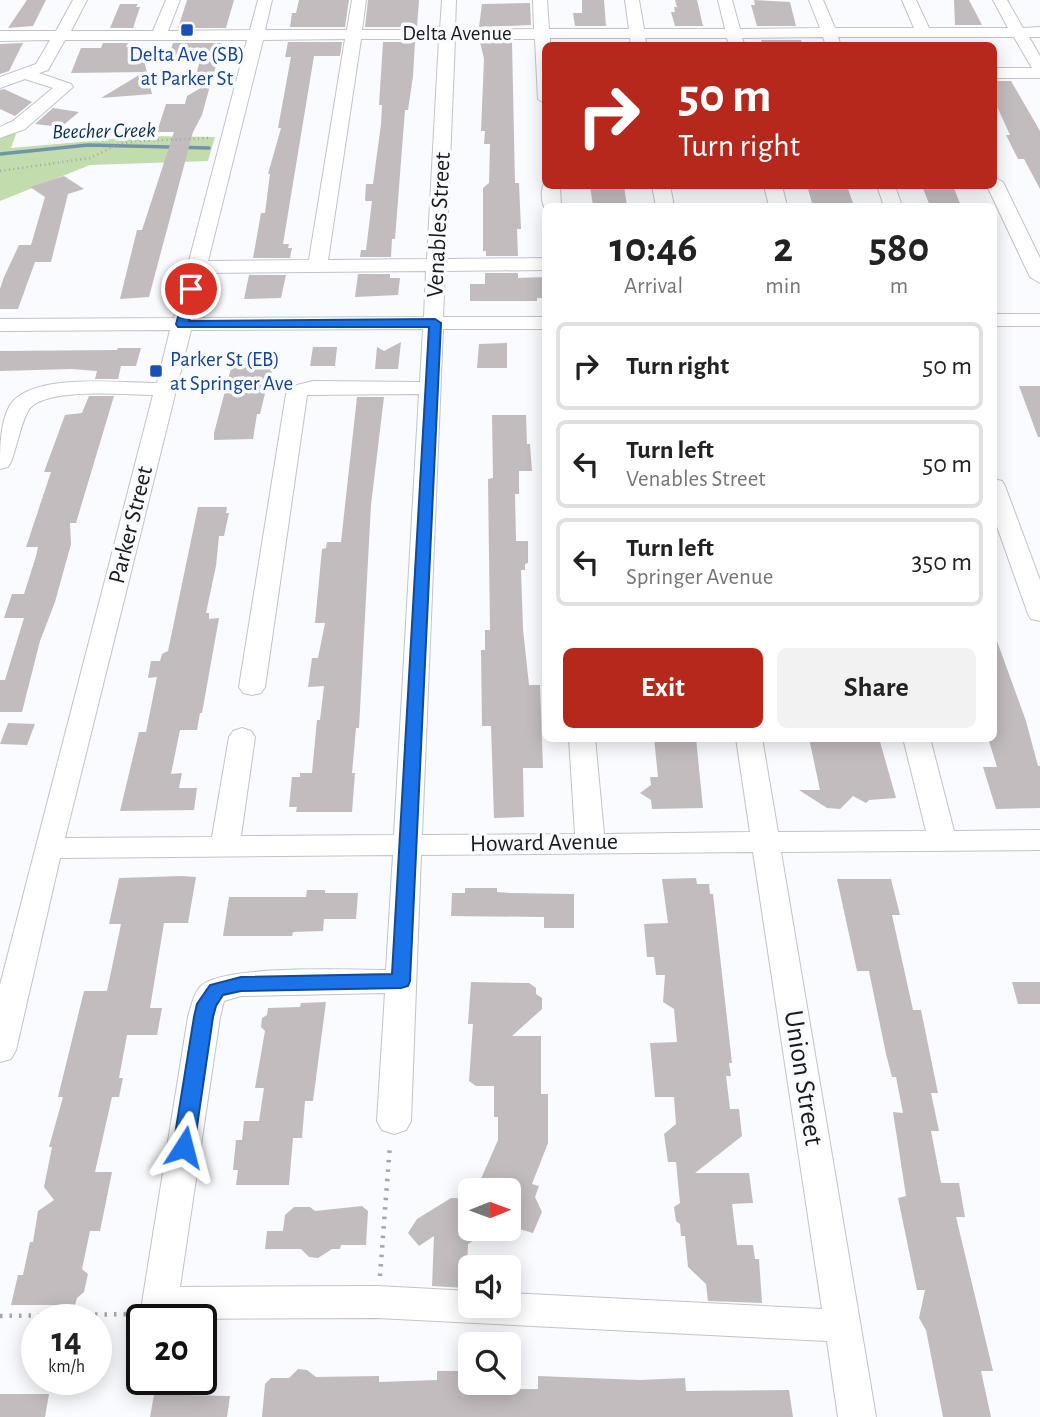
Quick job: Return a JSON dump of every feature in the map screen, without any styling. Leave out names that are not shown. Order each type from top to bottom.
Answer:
[{"type":"street","points":[[0,83],[42,66],[54,41],[67,28],[80,0]]},
{"type":"street","points":[[159,35],[173,0]]},
{"type":"street","name":"Parker Street","points":[[0,1050],[48,848],[265,0]]},
{"type":"street","points":[[318,266],[359,0]]},
{"type":"street","name":"Venables Street","points":[[394,1121],[449,0]]},
{"type":"street","points":[[540,0],[543,42]]},
{"type":"street","points":[[632,0],[638,39]]},
{"type":"street","points":[[725,0],[736,39]]},
{"type":"street","points":[[816,0],[831,39]]},
{"type":"street","points":[[909,0],[924,33]]},
{"type":"street","points":[[997,73],[1040,71],[1000,0]]},
{"type":"street","name":"Delta Avenue","points":[[0,36],[543,33],[638,39],[831,39],[924,33],[1040,32]]},
{"type":"street","points":[[25,74],[65,87]]},
{"type":"street","points":[[0,133],[19,125],[65,87]]},
{"type":"street","points":[[997,188],[1040,277]]},
{"type":"street","points":[[197,267],[542,264]]},
{"type":"street","points":[[997,320],[1040,320]]},
{"type":"street","points":[[0,325],[542,323]]},
{"type":"street","points":[[253,687],[297,394],[300,390],[313,387],[430,388]]},
{"type":"street","points":[[0,462],[19,407],[31,396],[56,389],[166,389]]},
{"type":"street","points":[[997,494],[1040,614]]},
{"type":"street","points":[[225,847],[242,737]]},
{"type":"street","points":[[582,742],[590,842]]},
{"type":"street","name":"Union Street","points":[[750,742],[857,1417]]},
{"type":"street","points":[[917,742],[943,841]]},
{"type":"street","name":"Howard Avenue","points":[[48,848],[1040,840]]},
{"type":"street","points":[[401,981],[241,984],[228,986],[212,995],[204,1017],[160,1303],[377,1302],[842,1326]]},
{"type":"path","points":[[0,171],[90,158],[118,144],[163,138],[231,138]]},
{"type":"path","points":[[377,1302],[387,1164],[394,1121]]},
{"type":"path","points":[[0,1316],[135,1314],[160,1303]]},
{"type":"green space","points":[[16,134],[11,148],[148,136],[215,137],[208,161],[90,165],[0,201],[0,136]]},
{"type":"building","points":[[27,0],[46,0],[33,26],[8,28]]},
{"type":"building","points":[[187,0],[234,0],[226,28],[178,28]]},
{"type":"building","points":[[299,0],[349,0],[345,27],[290,27],[292,13],[296,13]]},
{"type":"building","points":[[368,0],[419,0],[417,27],[365,27]]},
{"type":"building","points":[[582,0],[604,0],[606,26],[575,26],[573,13],[582,13]]},
{"type":"building","points":[[675,0],[697,0],[703,26],[675,26],[671,12],[675,12],[674,7],[677,7]]},
{"type":"building","points":[[754,0],[790,2],[796,26],[757,26],[751,5],[755,5]]},
{"type":"building","points":[[954,0],[969,0],[982,25],[955,25]]},
{"type":"building","points":[[530,3],[531,25],[479,27],[482,4]]},
{"type":"building","points":[[120,4],[138,4],[136,7],[140,7],[133,28],[110,28]]},
{"type":"building","points":[[761,40],[802,42],[762,42]]},
{"type":"building","points":[[288,42],[342,42],[340,56],[314,56],[283,244],[289,244],[288,248],[292,248],[290,258],[253,258],[261,213],[265,213],[268,174],[281,128],[278,128],[291,57],[285,57]]},
{"type":"building","points":[[383,42],[415,42],[413,76],[408,110],[405,110],[395,239],[392,239],[391,257],[360,257],[361,250],[366,250],[372,201],[365,201],[366,184],[373,184],[381,124],[382,105],[379,105]]},
{"type":"building","points":[[480,42],[512,42],[515,183],[519,183],[521,229],[517,229],[518,256],[486,256],[486,251],[483,251],[483,188],[489,183],[490,144],[484,144],[485,131],[481,131],[484,59]]},
{"type":"building","points":[[23,43],[9,71],[0,74],[0,44]]},
{"type":"building","points":[[103,43],[128,43],[126,47],[141,47],[152,94],[101,98],[144,72],[71,73],[81,48],[101,48]]},
{"type":"building","points":[[173,43],[222,43],[213,77],[195,77],[200,61],[167,61]]},
{"type":"building","points":[[997,81],[1011,81],[1040,131],[1040,189],[1024,159],[1018,159],[1006,135],[1010,135],[997,107]]},
{"type":"building","points":[[211,82],[202,115],[193,132],[149,297],[120,299],[137,230],[142,230],[174,132],[157,132],[166,104],[185,104],[187,96]]},
{"type":"building","points":[[4,89],[32,102],[15,116],[0,109],[0,90]]},
{"type":"building","points":[[53,108],[79,112],[61,127],[35,124]]},
{"type":"building","points":[[64,176],[84,189],[68,194],[51,262],[35,262],[18,309],[0,309],[0,289],[4,277],[19,245],[31,245],[45,197],[30,187]]},
{"type":"building","points":[[590,189],[624,189],[627,203],[593,203]]},
{"type":"building","points":[[808,189],[848,189],[853,203],[812,203]]},
{"type":"building","points":[[923,189],[954,189],[960,203],[929,203]]},
{"type":"building","points":[[485,273],[518,273],[518,278],[542,277],[542,298],[537,298],[537,301],[470,301],[470,284],[485,284]]},
{"type":"building","points":[[358,274],[390,274],[390,278],[400,278],[398,295],[355,297]]},
{"type":"building","points":[[249,275],[286,275],[281,298],[244,299]]},
{"type":"building","points":[[401,342],[398,369],[375,369],[377,347],[384,351]]},
{"type":"building","points":[[507,343],[507,368],[477,368],[479,344]]},
{"type":"building","points":[[313,347],[337,347],[335,366],[310,366]]},
{"type":"building","points":[[141,348],[136,366],[121,366],[118,379],[95,379],[97,371],[72,369],[0,371],[0,351]]},
{"type":"building","points":[[274,355],[272,373],[260,414],[257,414],[253,439],[214,440],[234,357]]},
{"type":"building","points":[[1019,386],[1040,386],[1040,437],[1038,437]]},
{"type":"building","points":[[89,396],[114,396],[76,523],[70,523],[71,544],[55,602],[40,641],[22,712],[0,712],[0,680],[5,680],[24,618],[4,618],[12,594],[24,594],[36,556],[38,547],[26,547],[51,472],[44,472],[65,415],[82,413]]},
{"type":"building","points":[[357,397],[384,397],[371,505],[359,728],[356,728],[352,773],[355,773],[352,812],[296,812],[297,807],[289,807],[292,777],[300,777],[300,773],[312,773],[317,720],[320,720],[324,686],[308,687],[312,658],[318,658],[325,623],[315,623],[322,549],[326,548],[327,542],[341,542]]},
{"type":"building","points":[[492,415],[526,415],[532,471],[519,471],[519,494],[515,494],[516,541],[528,541],[528,563],[525,564],[525,570],[521,570],[523,629],[529,685],[540,685],[543,768],[523,768],[524,817],[494,818],[491,726],[482,726],[481,650],[485,650],[485,630],[490,630],[488,479],[493,478]]},
{"type":"building","points":[[198,507],[227,507],[226,513],[229,513],[224,536],[219,536],[206,613],[209,613],[209,619],[219,618],[202,713],[197,730],[180,730],[171,774],[182,773],[179,788],[197,788],[194,810],[120,811],[139,732],[146,732],[157,677],[148,678],[151,661],[160,661],[162,654],[168,651]]},
{"type":"building","points":[[997,641],[1040,766],[1040,808],[996,809],[983,767],[997,767],[989,742],[997,742]]},
{"type":"building","points":[[8,723],[35,724],[27,745],[0,744]]},
{"type":"building","points":[[654,742],[696,742],[703,808],[652,809],[651,800],[640,793],[651,785],[650,777],[658,777]]},
{"type":"building","points":[[810,742],[880,742],[896,798],[869,800],[866,803],[853,796],[840,809],[827,808],[799,790],[820,790]]},
{"type":"building","points":[[196,877],[188,923],[164,923],[150,1008],[162,1008],[157,1035],[127,1035],[119,1078],[123,1078],[119,1097],[112,1097],[95,1172],[112,1172],[100,1231],[90,1231],[82,1269],[88,1274],[84,1292],[77,1298],[75,1304],[11,1305],[18,1275],[23,1275],[30,1242],[33,1242],[38,1211],[54,1200],[44,1187],[52,1147],[49,1147],[63,1097],[58,1097],[84,991],[107,991],[121,924],[109,924],[119,878]]},
{"type":"building","points":[[696,878],[697,884],[709,884],[710,894],[713,894],[732,1063],[729,1063],[731,1076],[726,1076],[730,1109],[739,1109],[742,1136],[695,1173],[749,1173],[753,1203],[732,1204],[737,1245],[753,1245],[755,1259],[759,1259],[762,1303],[708,1301],[706,1284],[688,1267],[685,1236],[681,1236],[674,1207],[680,1203],[676,1162],[668,1162],[664,1134],[676,1124],[674,1097],[655,1097],[650,1043],[677,1042],[674,1009],[663,1002],[665,975],[656,975],[654,957],[647,957],[644,924],[668,923],[662,879]]},
{"type":"building","points":[[837,879],[891,879],[900,915],[892,915],[913,1010],[921,1010],[938,1093],[931,1093],[939,1131],[931,1131],[941,1183],[959,1183],[965,1217],[956,1217],[993,1371],[981,1371],[991,1417],[943,1417],[926,1330],[919,1318],[925,1290],[917,1290],[898,1198],[906,1196],[893,1112],[903,1113],[896,1077],[892,1077],[886,1054],[869,971],[857,971]]},
{"type":"building","points":[[465,888],[497,888],[497,892],[510,893],[574,894],[574,928],[544,928],[544,917],[451,916],[452,893],[465,893]]},
{"type":"building","points":[[307,890],[358,893],[356,919],[324,919],[323,931],[293,932],[292,936],[223,936],[229,897],[306,897]]},
{"type":"building","points":[[471,982],[529,983],[542,998],[542,1009],[512,1036],[541,1036],[541,1094],[548,1094],[548,1143],[532,1184],[539,1186],[535,1197],[542,1212],[533,1233],[522,1230],[522,1178],[481,1178],[498,1140],[498,1117],[494,1117],[494,1086],[476,1086],[469,1081],[473,1024],[468,1024]]},
{"type":"building","points":[[1012,982],[1040,982],[1040,1004],[1018,1004]]},
{"type":"building","points":[[326,1002],[313,1101],[305,1101],[302,1138],[293,1138],[289,1185],[236,1185],[238,1170],[233,1170],[236,1140],[242,1140],[244,1121],[259,1121],[264,1088],[255,1088],[265,1031],[261,1027],[262,1018],[267,1015],[268,1008],[300,1007],[301,1003]]},
{"type":"building","points":[[451,1198],[458,1199],[458,1241],[472,1241],[468,1244],[468,1255],[458,1255],[458,1288],[432,1286],[434,1236],[419,1246],[408,1233],[417,1219]]},
{"type":"building","points":[[362,1206],[368,1211],[366,1245],[341,1245],[340,1249],[332,1249],[318,1258],[309,1257],[301,1249],[265,1249],[267,1231],[283,1231],[285,1215],[294,1207],[310,1207],[315,1211]]},
{"type":"building","points":[[298,1369],[307,1370],[316,1377],[379,1376],[379,1382],[437,1380],[437,1371],[458,1371],[458,1395],[521,1395],[521,1389],[538,1389],[538,1376],[640,1380],[685,1378],[686,1391],[789,1390],[793,1417],[262,1417],[265,1384],[271,1378],[289,1378]]},
{"type":"building","points":[[0,1394],[49,1395],[45,1417],[0,1417]]},
{"type":"building","points":[[154,1395],[230,1396],[227,1417],[150,1417]]},
{"type":"waterway","name":"Beecher Creek","points":[[0,154],[88,145],[209,148]]},
{"type":"place","name":"Delta Ave (SB) at Parker St","points":[[187,30]]},
{"type":"place","name":"Parker St (EB) at Springer Ave","points":[[156,371]]},
{"type":"route","points":[[184,1147],[204,1017],[207,1004],[216,990],[241,984],[401,981],[435,323],[182,324],[191,289]]}]
